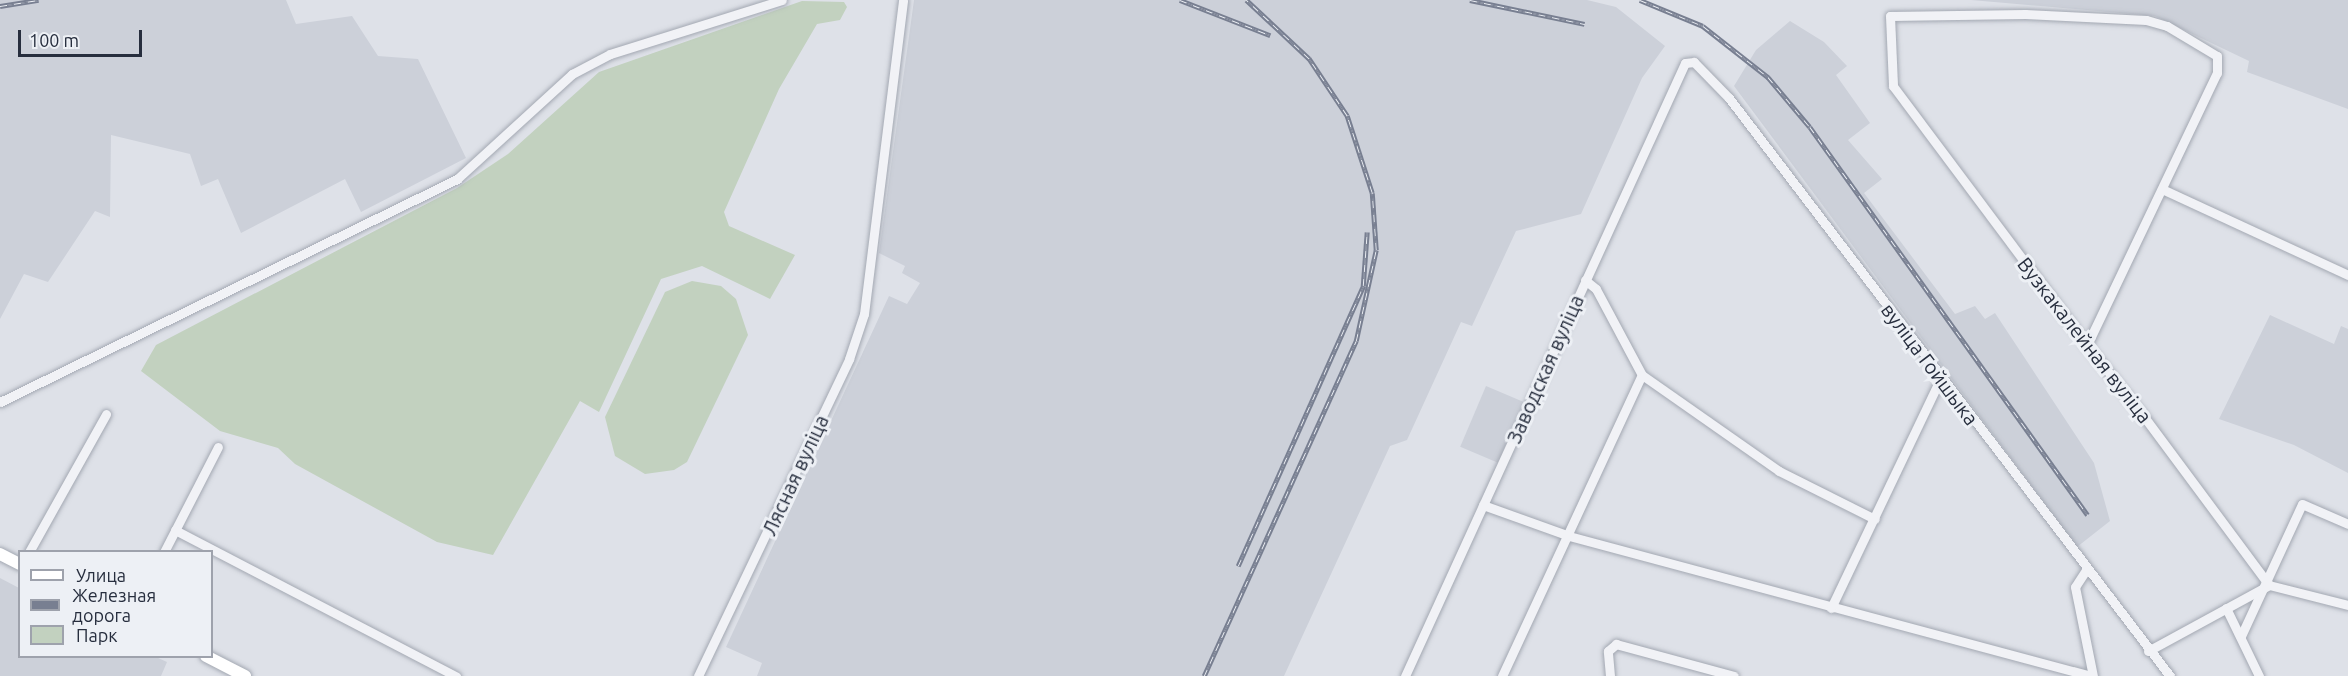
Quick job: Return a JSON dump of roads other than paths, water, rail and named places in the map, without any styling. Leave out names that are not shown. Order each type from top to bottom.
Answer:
[{"type":"main road","points":[[0,554],[18,563]]},
{"type":"main road","points":[[208,658],[245,676]]},
{"type":"street","points":[[0,402],[457,179],[572,74],[610,54],[782,0]]},
{"type":"street","name":"Лясная вуліца","points":[[698,676],[849,359],[864,314],[903,0]]},
{"type":"street","name":"Вузкакалейная вуліца","points":[[2162,189],[2217,73],[2219,61],[2213,53],[2167,26],[2146,20],[2025,14],[1890,16],[1893,86],[2269,585]]},
{"type":"street","name":"Заводская вуліца","points":[[1405,676],[1685,63]]},
{"type":"street","name":"вуліца Гойшыка","points":[[1685,63],[1706,69],[2086,570],[2170,676]]},
{"type":"street","points":[[2087,345],[2162,189],[2348,275]]},
{"type":"street","points":[[1585,280],[1596,289],[1642,375],[1779,471],[1875,519]]},
{"type":"street","points":[[1502,676],[1642,375]]},
{"type":"street","points":[[1830,608],[1875,519],[1940,379]]},
{"type":"street","points":[[30,550],[106,414]]},
{"type":"street","points":[[165,550],[218,447]]},
{"type":"street","points":[[2241,636],[2269,585],[2302,504],[2348,524]]},
{"type":"street","points":[[1483,505],[1569,536],[1830,608],[2092,676],[2075,587],[2086,570]]},
{"type":"street","points":[[175,530],[456,676]]},
{"type":"street","points":[[2148,651],[2269,585],[2348,605]]},
{"type":"street","points":[[2226,608],[2259,676]]},
{"type":"street","points":[[1610,676],[1608,651],[1616,644],[1734,676]]},
{"type":"railway","points":[[0,6],[39,0]]},
{"type":"railway","points":[[1180,0],[1270,35]]},
{"type":"railway","points":[[1204,676],[1356,341],[1376,250],[1372,193],[1347,116],[1309,59],[1246,0]]},
{"type":"railway","points":[[1470,0],[1585,24]]},
{"type":"railway","points":[[1640,0],[1703,26],[1768,77],[1810,127],[2088,515]]},
{"type":"railway","points":[[1238,566],[1363,286],[1367,232]]}]
